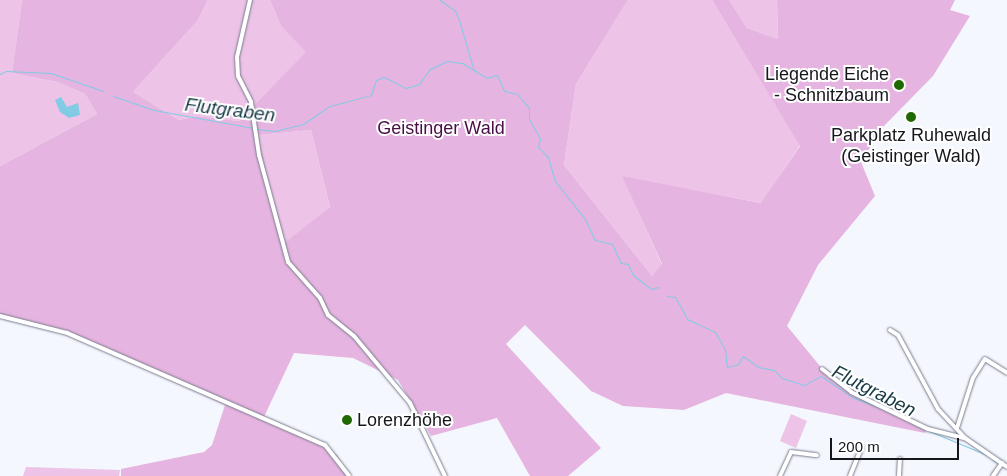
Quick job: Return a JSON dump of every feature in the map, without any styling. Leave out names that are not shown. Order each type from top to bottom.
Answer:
[{"type":"street","points":[[250,0],[237,57],[238,76],[252,102],[255,132],[288,262],[320,298],[328,315],[354,336],[410,403],[445,476]]},
{"type":"street","points":[[0,316],[67,333],[325,446],[349,476]]},
{"type":"street","points":[[890,330],[898,334],[938,409],[965,438],[1007,467]]},
{"type":"street","points":[[957,428],[973,378],[986,359],[1007,373]]},
{"type":"street","points":[[822,369],[851,392],[928,429],[965,438]]},
{"type":"street","points":[[850,476],[862,455],[862,447]]},
{"type":"street","points":[[780,476],[791,452],[816,455]]},
{"type":"street","points":[[899,476],[900,459]]},
{"type":"street","points":[[993,476],[1002,463]]},
{"type":"shaded area","points":[[0,0],[22,0],[12,73],[57,82],[85,94],[97,114],[0,166]]},
{"type":"shaded area","points":[[208,0],[270,0],[281,26],[307,52],[239,121],[197,116],[179,120],[133,92],[198,20]]},
{"type":"shaded area","points":[[628,0],[712,0],[800,145],[762,203],[623,177],[662,265],[652,276],[564,165],[576,84]]},
{"type":"shaded area","points":[[729,0],[777,0],[778,39],[747,28]]},
{"type":"shaded area","points":[[311,130],[330,207],[283,245],[259,135]]},
{"type":"shaded area","points":[[791,414],[807,421],[796,448],[780,441]]},
{"type":"shaded area","points":[[26,467],[120,470],[119,476],[23,476]]},
{"type":"green space","name":"Geistinger Wald","points":[[22,0],[208,0],[198,20],[133,92],[179,120],[197,116],[239,121],[306,52],[281,26],[270,0],[628,0],[576,84],[564,165],[652,276],[662,264],[622,176],[761,203],[800,146],[712,0],[729,0],[747,28],[778,39],[777,0],[955,0],[950,10],[970,16],[933,76],[883,127],[861,162],[875,196],[818,265],[787,326],[829,377],[927,429],[925,433],[726,393],[684,410],[623,406],[591,391],[525,325],[506,344],[601,448],[568,476],[530,476],[497,418],[431,436],[398,380],[353,358],[294,353],[263,419],[312,439],[337,455],[349,476],[121,476],[121,469],[204,452],[212,445],[225,405],[67,333],[0,316],[0,166],[97,114],[85,94],[57,82],[12,73]],"holes":[[[311,130],[330,207],[283,244],[259,135]]]},
{"type":"water","points":[[61,97],[67,107],[78,103],[80,115],[69,118],[60,112],[55,100]]},
{"type":"waterway","points":[[440,0],[455,11],[474,71]]},
{"type":"waterway","name":"Flutgraben","points":[[257,129],[275,131],[303,124],[330,106],[371,95],[376,80],[384,77],[406,88],[419,84],[430,69],[447,61],[462,63],[487,78],[497,75],[504,91],[517,94],[529,108],[529,119],[540,139],[538,147],[548,157],[555,181],[585,219],[595,240],[612,244],[621,263],[628,264],[633,275],[651,289],[659,287]]},
{"type":"waterway","name":"Flutgraben","points":[[0,74],[6,71],[51,73],[103,91]]},
{"type":"waterway","name":"Flutgraben","points":[[113,96],[154,110],[253,128]]},
{"type":"waterway","name":"Flutgraben","points":[[667,296],[675,297],[687,319],[715,332],[725,349],[727,367],[738,364],[743,356],[758,367],[774,370],[782,378],[804,385],[821,376],[854,398],[880,408]]},
{"type":"waterway","name":"Flutgraben","points":[[915,425],[987,455]]},
{"type":"waterway","name":"Flutgraben","points":[[992,459],[996,462]]},
{"type":"place","name":"Liegende Eiche - Schnitzbaum","points":[[899,85]]},
{"type":"place","name":"Parkplatz Ruhewald (Geistinger Wald)","points":[[911,117]]},
{"type":"place","name":"Lorenzhöhe","points":[[347,420]]}]
